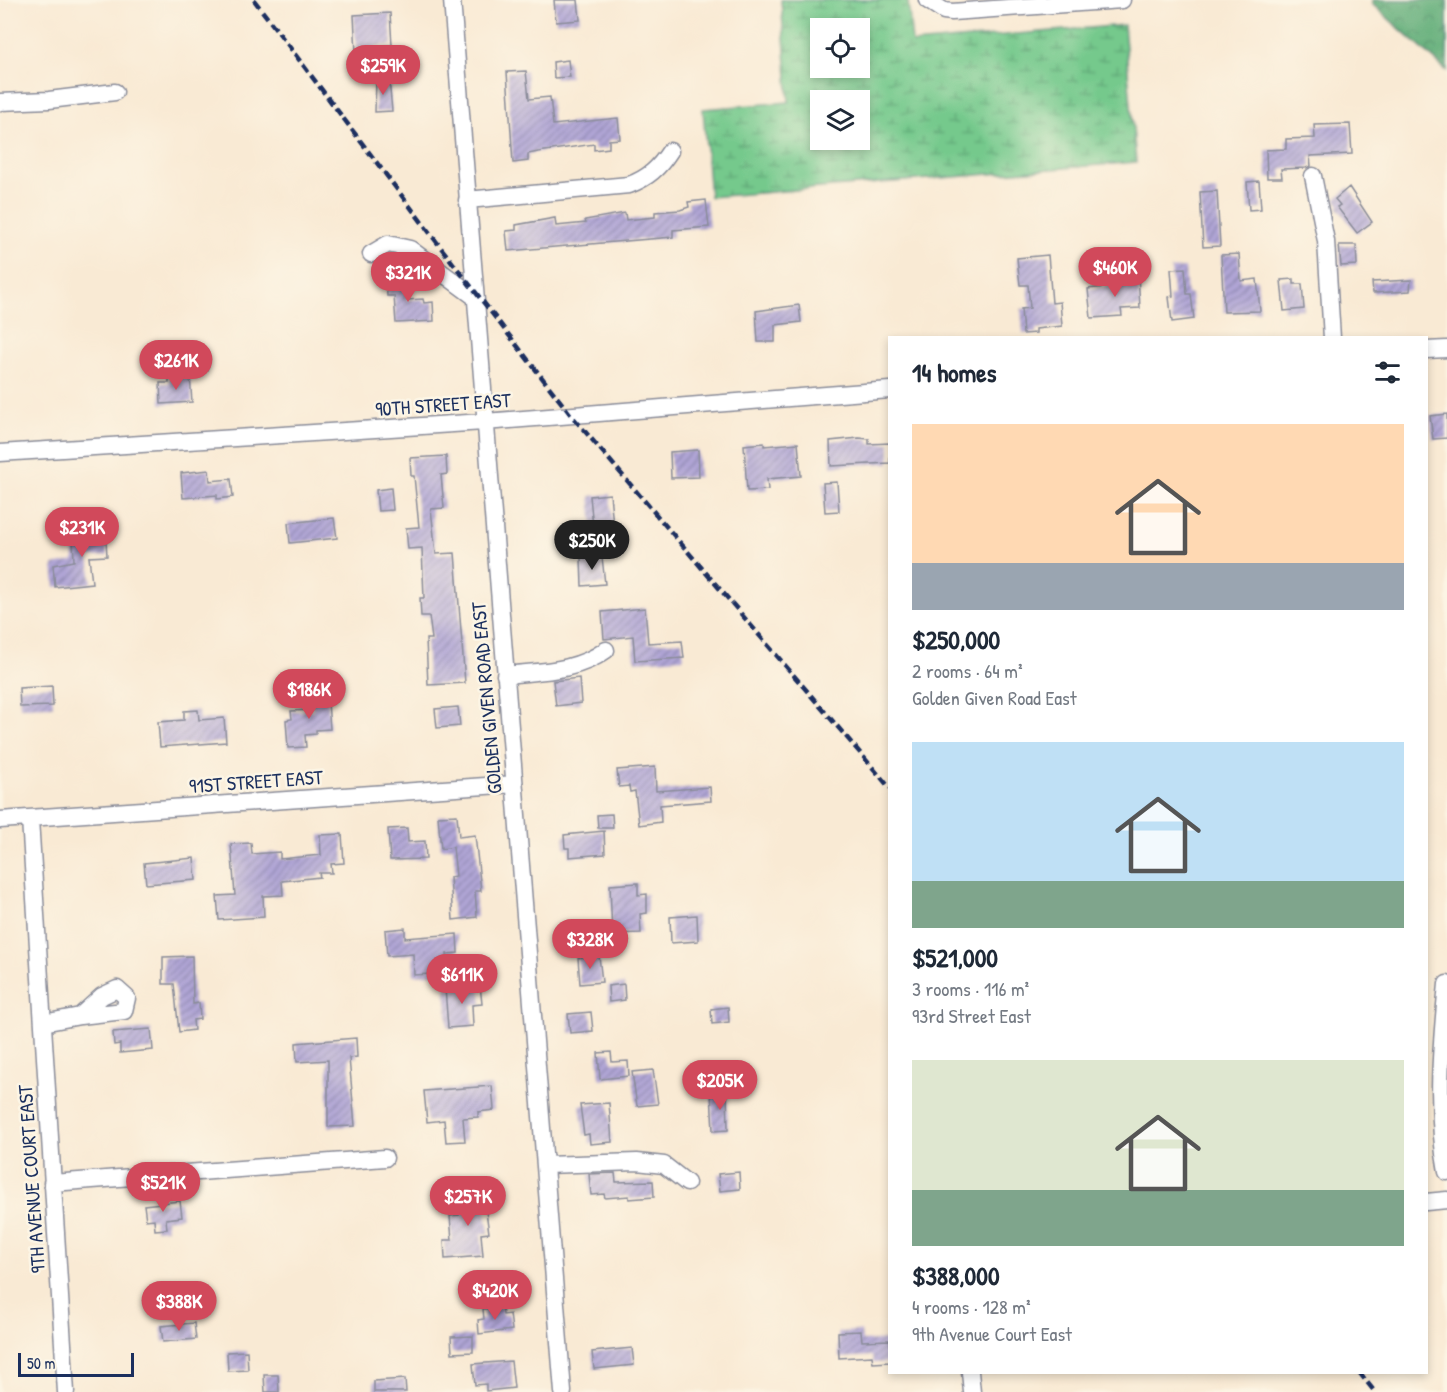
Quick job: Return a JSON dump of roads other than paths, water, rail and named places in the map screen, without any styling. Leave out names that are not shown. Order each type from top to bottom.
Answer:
[{"type":"street","name":"GOLDEN GIVEN ROAD EAST","points":[[452,0],[563,1392]]},
{"type":"street","points":[[927,0],[944,11],[952,12],[1122,0]]},
{"type":"street","points":[[0,102],[49,100],[115,92]]},
{"type":"street","points":[[467,200],[629,185],[640,181],[660,167],[670,151]]},
{"type":"street","points":[[1313,176],[1326,241],[1332,336]]},
{"type":"street","points":[[371,254],[388,244],[410,249],[475,297]]},
{"type":"street","points":[[1428,350],[1447,349]]},
{"type":"street","name":"90TH STREET EAST","points":[[0,453],[484,422],[888,390]]},
{"type":"street","points":[[505,675],[574,667],[585,664],[606,651]]},
{"type":"street","name":"91ST STREET EAST","points":[[0,820],[514,784]]},
{"type":"street","name":"9TH AVENUE COURT EAST","points":[[30,819],[66,1392]]},
{"type":"street","points":[[1447,984],[1440,1087],[1442,1146],[1447,1172]]},
{"type":"street","points":[[43,1023],[80,1016]]},
{"type":"street","points":[[52,1183],[385,1158]]},
{"type":"street","points":[[544,1165],[638,1162],[664,1165],[687,1183]]},
{"type":"street","points":[[1428,1202],[1447,1200]]},
{"type":"street","points":[[970,1374],[972,1392]]},
{"type":"railway","points":[[254,0],[571,415],[888,786]]},
{"type":"railway","points":[[1361,1374],[1375,1392]]}]
